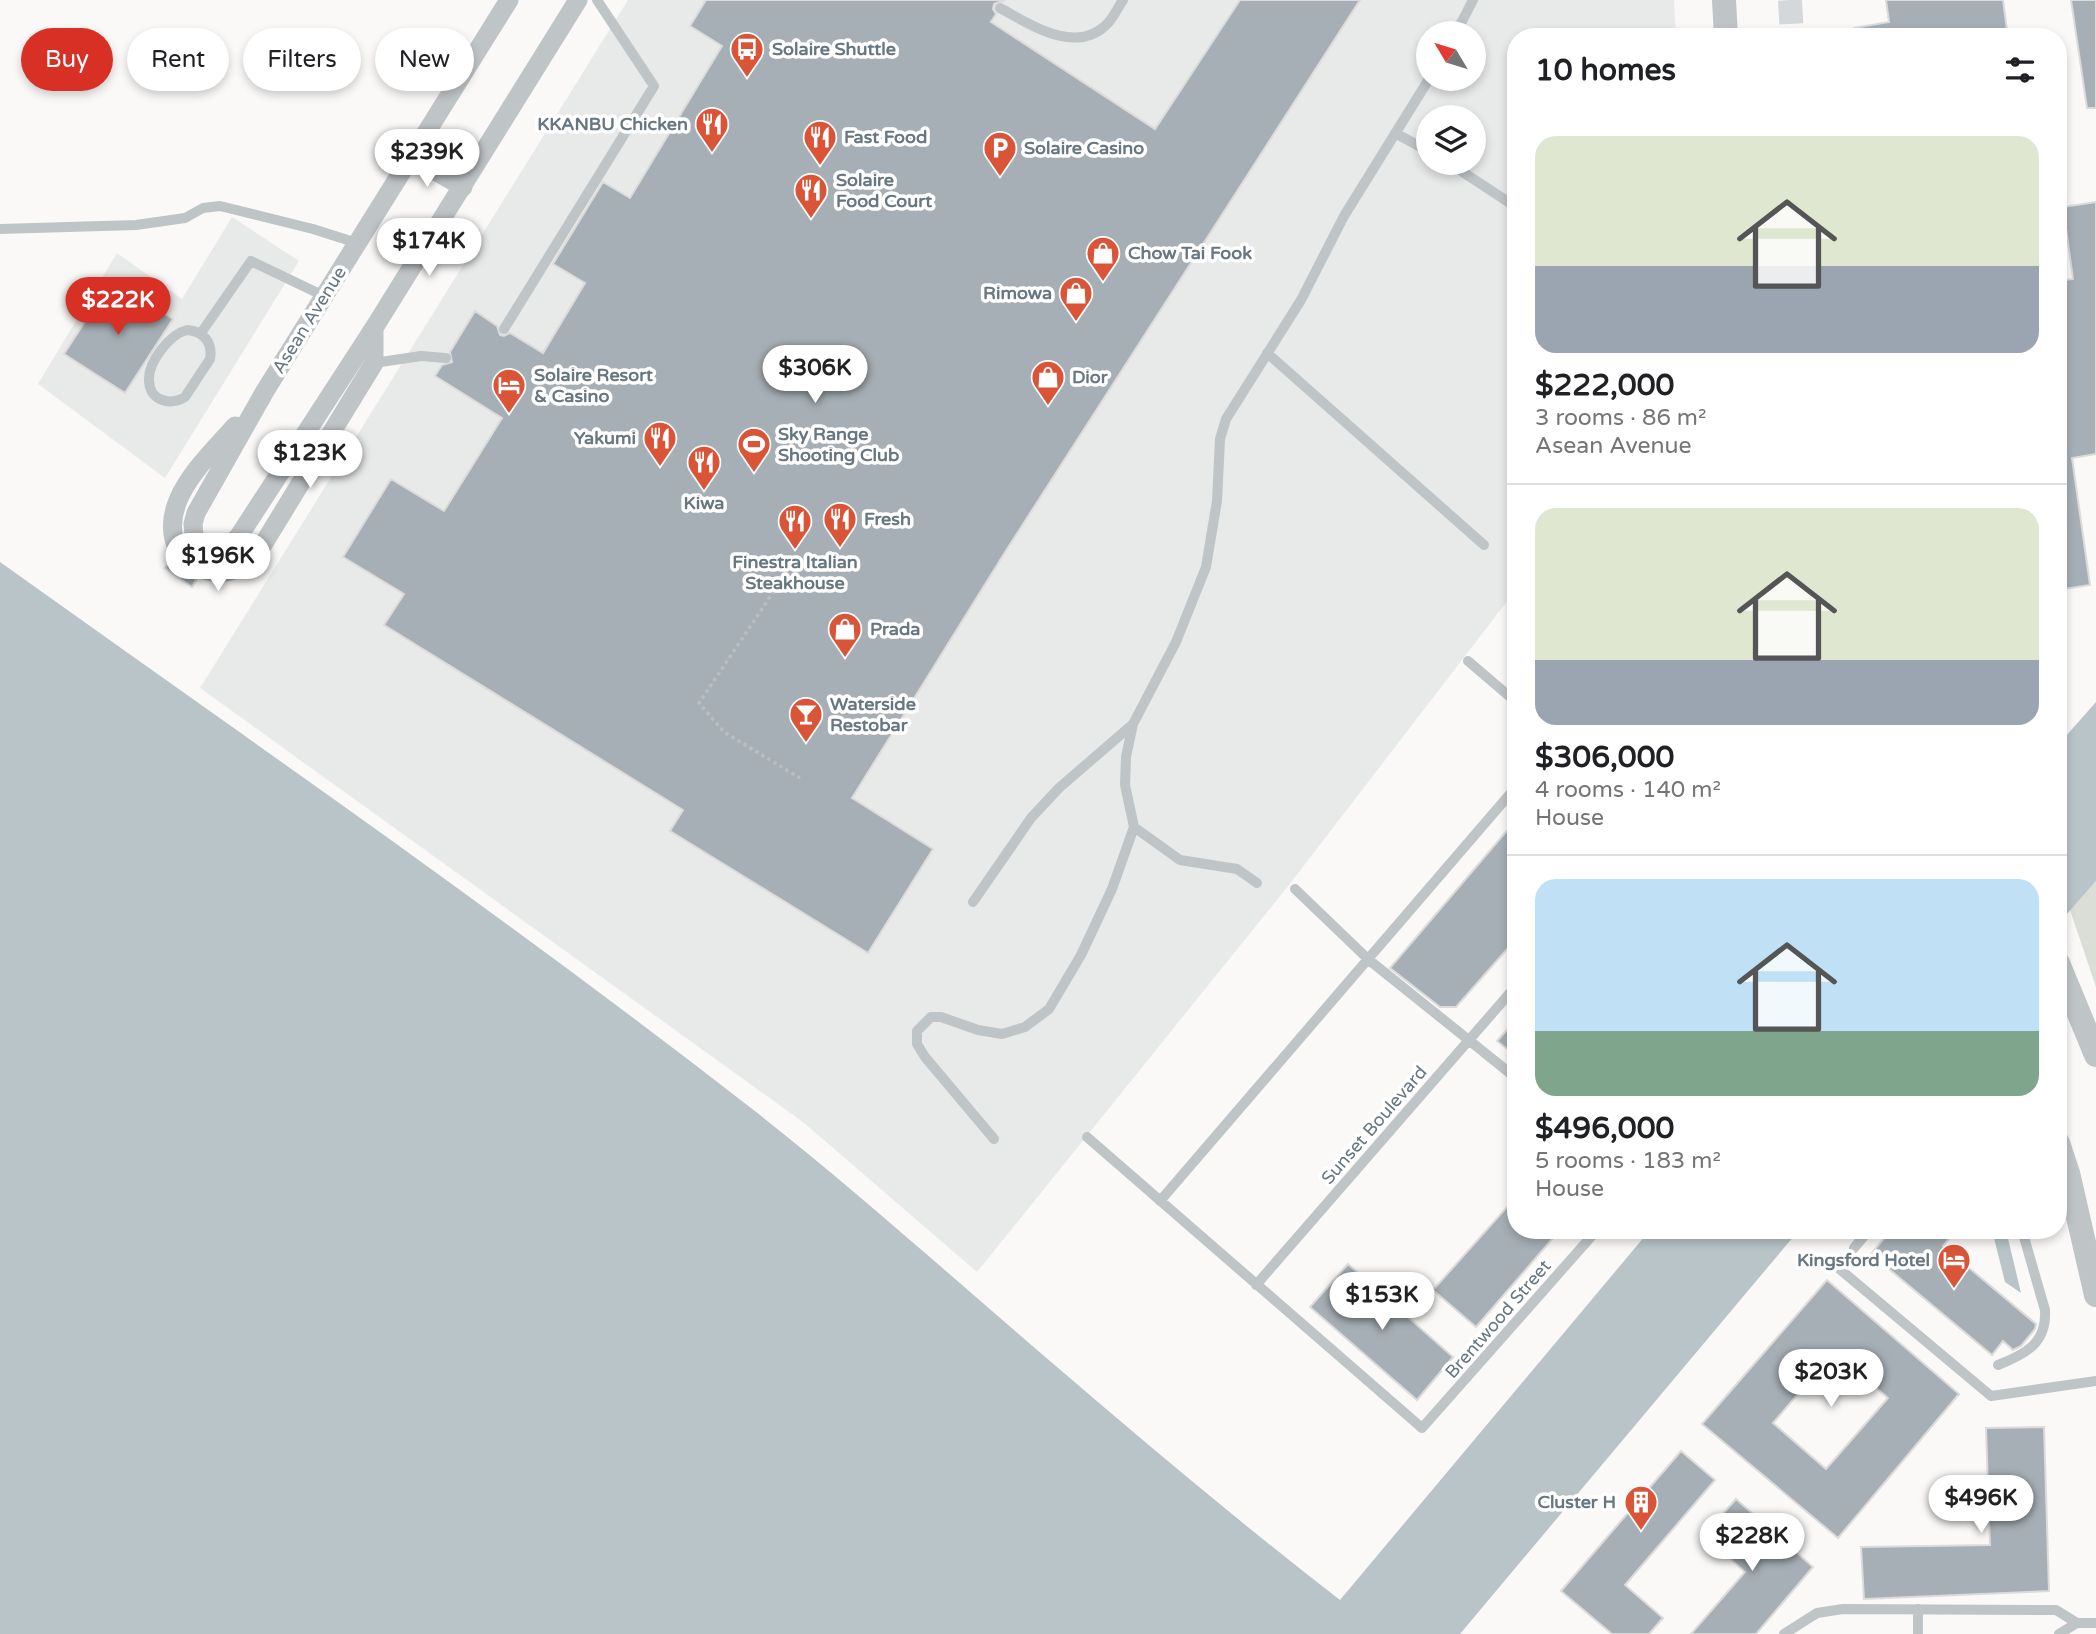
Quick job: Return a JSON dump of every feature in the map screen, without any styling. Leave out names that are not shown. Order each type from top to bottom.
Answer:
[{"type":"street","name":"Asean Avenue","points":[[187,543],[171,528],[173,513],[180,498],[203,464],[265,391],[509,0]]},
{"type":"street","points":[[374,328],[374,356],[257,553],[236,569],[216,573],[206,560],[227,548],[239,537],[374,328],[578,0]]},
{"type":"street","points":[[1724,0],[1726,28]]},
{"type":"street","points":[[411,156],[463,187]]},
{"type":"street","points":[[2067,983],[2096,1055]]},
{"type":"street","points":[[2067,1170],[2096,1295]]},
{"type":"lane","points":[[504,329],[654,86],[597,0]]},
{"type":"lane","points":[[1000,8],[1039,29],[1061,37],[1085,38],[1108,23],[1124,0]]},
{"type":"lane","points":[[1462,21],[1473,0]]},
{"type":"lane","points":[[994,1139],[925,1058],[917,1044],[917,1031],[931,1017],[1002,1034],[1025,1027],[1049,1009],[1081,955],[1112,889],[1134,827],[1125,785],[1126,757],[1133,724],[1176,642],[1206,567],[1217,501],[1220,439],[1226,419],[1301,300],[1344,216],[1421,91]]},
{"type":"lane","points":[[1395,132],[1416,144]]},
{"type":"lane","points":[[1467,175],[1507,201]]},
{"type":"lane","points":[[0,229],[135,225],[185,218],[203,208],[220,206],[300,225],[357,243]]},
{"type":"lane","points":[[201,333],[251,261],[324,296]]},
{"type":"lane","points":[[180,331],[201,333],[209,344],[210,359],[190,392],[172,402],[159,398],[150,387],[150,373],[170,340],[180,331]]},
{"type":"lane","points":[[1268,354],[1483,545]]},
{"type":"lane","points":[[374,356],[446,358]]},
{"type":"lane","points":[[1468,661],[1507,694]]},
{"type":"lane","points":[[972,902],[1031,818],[1059,788],[1133,724]]},
{"type":"lane","points":[[1160,1201],[1507,798]]},
{"type":"lane","points":[[1134,827],[1180,860],[1237,869],[1257,883]]},
{"type":"lane","points":[[1295,889],[1369,960],[1507,1071]]},
{"type":"lane","name":"Sunset Boulevard","points":[[1256,1284],[1507,996]]},
{"type":"lane","points":[[1087,1138],[1256,1284]]},
{"type":"lane","name":"Brentwood Street","points":[[1256,1284],[1422,1429],[1589,1239]]},
{"type":"lane","points":[[1854,1248],[1862,1239]]},
{"type":"lane","points":[[1998,1365],[2032,1348],[2039,1341],[2045,1322],[2045,1310],[2025,1239]]},
{"type":"lane","points":[[1830,1261],[1991,1396],[2096,1381]]},
{"type":"lane","points":[[1784,1634],[1817,1613],[1843,1609],[2056,1610],[2077,1623]]},
{"type":"lane","points":[[1917,1609],[1918,1634]]},
{"type":"lane","points":[[2059,1634],[2077,1623],[2096,1623]]},
{"type":"path","points":[[778,584],[699,703],[724,732],[800,778]]},
{"type":"shaded area","name":"Solaire Resort & Casino","points":[[628,0],[1674,0],[1676,28],[1507,28],[1507,601],[1289,885],[977,1272],[803,1122],[200,688]]},
{"type":"shaded area","points":[[232,217],[299,261],[165,478],[38,384],[117,253],[182,299]]},
{"type":"shaded area","points":[[0,562],[473,899],[751,1108],[868,1203],[1162,1456],[1340,1600],[1642,1239],[1791,1239],[1460,1634],[0,1634]]},
{"type":"shaded area","points":[[2096,702],[2096,881],[2067,914],[2067,735]]},
{"type":"shaded area","points":[[2096,881],[2096,987],[2070,910]]},
{"type":"shaded area","points":[[1994,1239],[2008,1239],[2021,1293],[2005,1282]]},
{"type":"building","points":[[706,0],[1005,0],[994,4],[996,14],[991,22],[1155,129],[1240,0],[1360,0],[1007,549],[852,798],[933,849],[868,953],[670,831],[683,810],[384,625],[404,594],[343,557],[391,479],[444,511],[502,418],[435,376],[442,365],[452,362],[450,352],[475,311],[497,326],[500,335],[510,333],[543,353],[585,283],[553,264],[603,182],[630,198],[722,46],[690,26]]},
{"type":"building","points":[[1886,0],[2003,0],[2007,28],[1854,28],[1889,22]]},
{"type":"building","points":[[2071,0],[2096,0],[2096,108],[2087,108]]},
{"type":"building","points":[[2096,202],[2096,454],[2072,458],[2090,585],[2067,589],[2067,280],[2073,279],[2067,236],[2067,206]]},
{"type":"building","points":[[112,280],[173,319],[125,393],[64,354]]},
{"type":"building","points":[[190,546],[200,546],[201,557],[190,565],[190,573],[196,580],[192,587],[165,568],[171,561],[177,564],[188,561]]},
{"type":"building","points":[[1507,831],[1507,949],[1456,1007],[1440,1007],[1390,968]]},
{"type":"building","points":[[1507,1030],[1507,1049],[1497,1041]]},
{"type":"building","points":[[1507,1207],[1507,1239],[1552,1239],[1476,1327],[1433,1290]]},
{"type":"building","name":"Kingsford Hotel","points":[[1884,1239],[1949,1239],[1943,1246],[2036,1324],[2035,1329],[2021,1346],[2013,1350],[2003,1341],[1992,1355],[1871,1254]]},
{"type":"building","points":[[1348,1264],[1453,1357],[1417,1400],[1310,1307]]},
{"type":"building","points":[[1827,1280],[1959,1394],[1838,1538],[1702,1424]],"holes":[[[1834,1352],[1888,1398],[1826,1469],[1773,1423]]]},
{"type":"building","points":[[2044,1427],[2049,1591],[1864,1599],[1861,1547],[1990,1545],[1986,1428]]},
{"type":"building","name":"Cluster H","points":[[1681,1451],[1715,1480],[1625,1585],[1663,1618],[1649,1634],[1612,1634],[1561,1591]]},
{"type":"building","points":[[1736,1499],[1813,1567],[1756,1634],[1691,1634],[1745,1572],[1704,1535]]},
{"type":"tunnel","points":[[1790,0],[1792,28]]},
{"type":"tunnel","points":[[179,552],[202,569]]},
{"type":"place","name":"Solaire Shuttle","points":[[747,79]]},
{"type":"place","name":"KKANBU Chicken","points":[[712,154]]},
{"type":"place","name":"Fast Food","points":[[820,167]]},
{"type":"place","name":"Solaire Casino","points":[[1000,178]]},
{"type":"place","name":"Solaire Food Court","points":[[811,220]]},
{"type":"place","name":"Chow Tai Fook","points":[[1103,283]]},
{"type":"place","name":"Rimowa","points":[[1076,323]]},
{"type":"place","name":"Dior","points":[[1048,407]]},
{"type":"place","name":"Solaire Resort & Casino","points":[[509,415]]},
{"type":"place","name":"Yakumi","points":[[660,468]]},
{"type":"place","name":"Sky Range Shooting Club","points":[[754,474]]},
{"type":"place","name":"Kiwa","points":[[704,492]]},
{"type":"place","name":"Fresh","points":[[840,549]]},
{"type":"place","name":"Finestra Italian Steakhouse","points":[[795,551]]},
{"type":"place","name":"Prada","points":[[845,659]]},
{"type":"place","name":"Waterside Restobar","points":[[806,744]]},
{"type":"place","name":"Kingsford Hotel","points":[[1954,1290]]},
{"type":"place","name":"Cluster H","points":[[1641,1532]]}]
